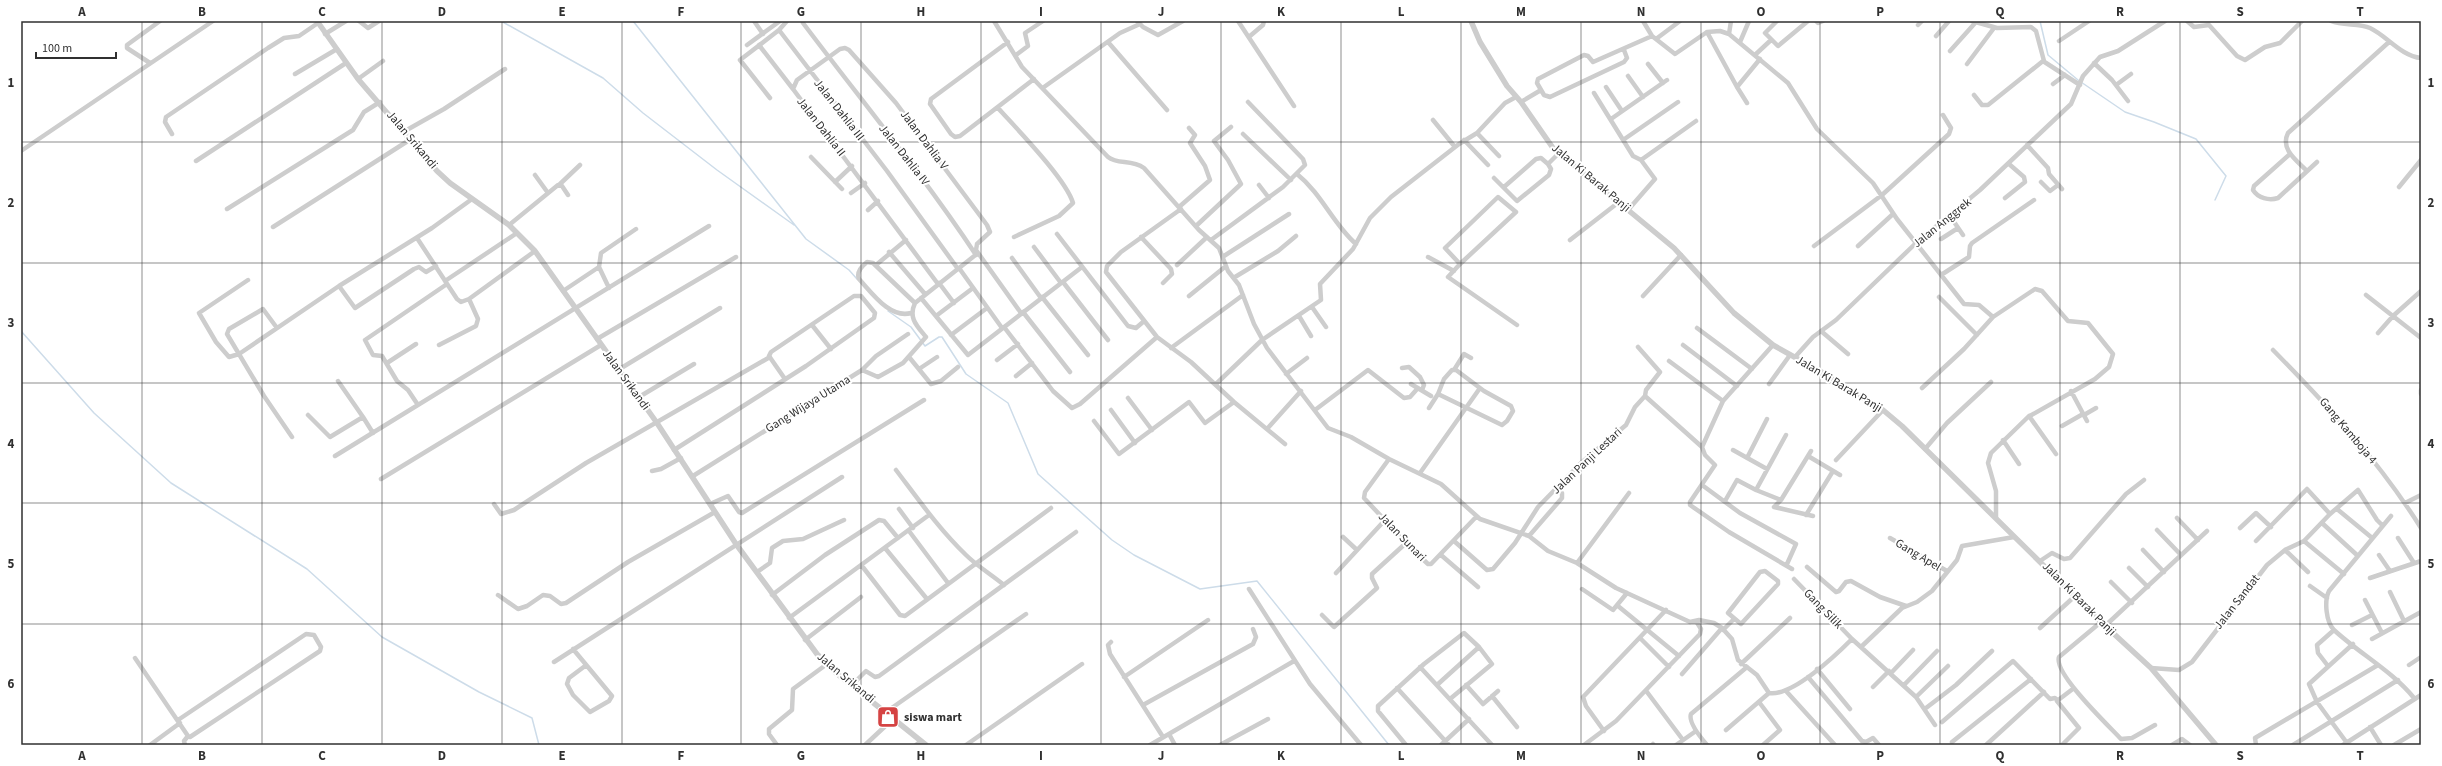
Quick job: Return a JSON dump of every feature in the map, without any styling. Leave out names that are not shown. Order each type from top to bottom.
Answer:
[{"type":"street","points":[[150,63],[127,48],[127,45],[160,21]]},
{"type":"street","points":[[21,151],[213,21]]},
{"type":"street","points":[[326,34],[346,21]]},
{"type":"street","points":[[359,21],[368,28],[378,21]]},
{"type":"street","points":[[754,21],[762,34]]},
{"type":"street","points":[[747,45],[780,21]]},
{"type":"street","points":[[770,98],[740,60],[779,30],[788,21]]},
{"type":"street","points":[[994,21],[1022,66],[1044,87],[1108,157],[1112,160],[1131,161],[1139,165],[1209,238],[1224,256],[1226,266],[1235,278],[1262,340],[1286,374],[1301,391],[1328,428],[1360,442],[1389,459],[1441,484],[1476,517],[1529,536],[1548,551],[1577,563],[1626,593],[1690,622],[1697,621],[1714,623],[1723,629],[1732,639],[1738,660],[1741,664],[1757,675],[1769,693],[1776,694],[1786,691],[1808,677],[1852,639]]},
{"type":"street","points":[[1016,55],[1028,46],[1025,33],[1043,21]]},
{"type":"street","points":[[1044,87],[1127,29],[1138,23],[1158,34],[1167,31],[1183,21]]},
{"type":"street","points":[[1238,21],[1250,36],[1294,106]]},
{"type":"street","points":[[1250,36],[1263,25],[1264,21]]},
{"type":"street","name":"Jalan Ki Barak Panji","points":[[1471,21],[1480,42],[1516,97],[1550,144],[1559,153],[1682,255],[1734,312],[1773,345],[1883,410],[1996,518],[2103,624],[2151,668],[2212,744]]},
{"type":"street","points":[[1643,21],[1654,38],[1674,54],[1708,32],[1720,31],[1729,34],[1756,54],[1788,83],[1817,129],[1870,180],[1882,195],[1893,214],[1964,304],[1980,305],[1993,317]]},
{"type":"street","points":[[1624,50],[1627,58],[1624,62],[1548,98],[1536,82],[1538,79],[1584,56],[1588,56],[1593,62],[1621,49],[1624,50],[1654,38],[1680,21]]},
{"type":"street","points":[[1729,34],[1731,21]]},
{"type":"street","points":[[1740,42],[1749,21]]},
{"type":"street","points":[[1777,21],[1765,33],[1771,40],[1780,46],[1808,21]]},
{"type":"street","points":[[1816,21],[1818,23],[1823,21]]},
{"type":"street","points":[[1918,25],[1922,21]]},
{"type":"street","points":[[1936,36],[1949,21]]},
{"type":"street","points":[[2059,41],[2089,21]]},
{"type":"street","points":[[2128,101],[2116,85],[2094,63],[2102,56],[2118,51],[2165,21]]},
{"type":"street","points":[[2187,21],[2194,27],[2203,23],[2209,25],[2237,56],[2245,60],[2265,47],[2280,43],[2302,21]]},
{"type":"street","points":[[2331,21],[2342,25],[2370,28],[2389,42],[2421,58]]},
{"type":"street","points":[[172,134],[165,122],[166,117],[268,48],[284,38],[299,36],[317,22]]},
{"type":"street","name":"Jalan Srikandi","points":[[317,22],[358,78],[380,102],[437,171],[472,199],[509,225],[535,251],[657,424],[772,596],[805,640],[827,664],[894,718],[919,743],[926,745]]},
{"type":"street","points":[[1950,51],[1974,22],[1994,28],[2007,29],[2031,27],[2036,31],[2044,61],[2081,84]]},
{"type":"street","name":"Jalan Dahlia IV","points":[[803,24],[909,159],[977,254],[1070,372]]},
{"type":"street","points":[[1967,64],[1994,28]]},
{"type":"street","name":"Jalan Dahlia III","points":[[779,30],[887,171],[987,308],[1018,344],[1053,392],[1072,408],[1080,404],[1157,337]]},
{"type":"street","points":[[1708,32],[1747,103]]},
{"type":"street","points":[[1756,54],[1771,40]]},
{"type":"street","points":[[1008,42],[958,78],[930,102],[955,137],[960,136],[1034,79]]},
{"type":"street","points":[[1108,42],[1167,110]]},
{"type":"street","points":[[2307,171],[2290,154],[2286,140],[2292,128],[2389,42]]},
{"type":"street","points":[[759,45],[793,89]]},
{"type":"street","name":"Jalan Dahlia V","points":[[829,57],[840,49],[845,48],[849,50],[920,134],[989,229],[988,235],[977,244],[977,254]]},
{"type":"street","points":[[295,74],[337,49]]},
{"type":"street","name":"Jalan Dahlia II","points":[[829,57],[797,80],[793,89],[954,303]]},
{"type":"street","points":[[1738,86],[1760,59]]},
{"type":"street","points":[[358,78],[383,61]]},
{"type":"street","points":[[1974,95],[1982,105],[1988,105],[2044,61]]},
{"type":"street","points":[[196,161],[346,63]]},
{"type":"street","name":"Jalan Anggrek","points":[[1769,384],[1792,356],[1836,320],[1916,243],[1950,216],[2009,164],[2071,104],[2081,84],[2083,76],[2094,63]]},
{"type":"street","points":[[1611,119],[1665,82],[1648,64]]},
{"type":"street","points":[[404,132],[442,110],[504,69]]},
{"type":"street","points":[[2116,85],[2131,74]]},
{"type":"street","points":[[2053,84],[2065,75]]},
{"type":"street","points":[[1628,76],[1643,97]]},
{"type":"street","points":[[1606,87],[1622,111]]},
{"type":"street","points":[[1521,102],[1541,90]]},
{"type":"street","points":[[1594,93],[1633,156],[1641,160],[1655,180],[1628,210]]},
{"type":"street","points":[[1216,384],[1262,340],[1322,299],[1320,284],[1356,244],[1370,218],[1391,197],[1464,140],[1477,133],[1505,103],[1516,97]]},
{"type":"street","points":[[227,209],[353,130],[364,112],[380,102]]},
{"type":"street","points":[[1177,265],[1209,238],[1269,198],[1291,180],[1306,165],[1303,158],[1248,102]]},
{"type":"street","points":[[1623,140],[1678,102]]},
{"type":"street","points":[[998,108],[1056,176],[1071,196],[1073,203],[1059,216],[1014,237]]},
{"type":"street","points":[[1814,246],[1882,195],[1949,134],[1951,128],[1943,114]]},
{"type":"street","points":[[1433,120],[1455,147]]},
{"type":"street","points":[[1641,160],[1696,120]]},
{"type":"street","points":[[1196,226],[1241,184],[1228,160],[1214,140],[1231,127]]},
{"type":"street","points":[[1189,128],[1195,135],[1190,143],[1205,166],[1210,180],[1180,208],[1121,252],[1106,269],[1110,279],[1143,322],[1157,337],[1191,362],[1234,402],[1285,444]]},
{"type":"street","points":[[1477,133],[1500,156]]},
{"type":"street","points":[[1243,134],[1291,180]]},
{"type":"street","points":[[273,227],[411,139]]},
{"type":"street","points":[[1464,140],[1488,165]]},
{"type":"street","points":[[2027,145],[2048,168],[2049,174],[2060,187],[2050,191],[2041,182]]},
{"type":"street","points":[[1548,164],[1559,153]]},
{"type":"street","points":[[2290,154],[2254,186],[2253,190],[2256,194],[2270,200],[2278,198],[2317,162]]},
{"type":"street","points":[[811,157],[842,189]]},
{"type":"street","points":[[1504,187],[1536,159],[1541,158],[1548,164],[1551,170],[1549,175],[1511,207]]},
{"type":"street","points":[[2399,187],[2421,160]]},
{"type":"street","points":[[2005,198],[2025,182],[2024,177],[2009,164]]},
{"type":"street","points":[[509,225],[580,166]]},
{"type":"street","points":[[835,182],[852,166]]},
{"type":"street","points":[[1297,174],[1319,196],[1339,228],[1356,244]]},
{"type":"street","points":[[535,175],[548,193]]},
{"type":"street","points":[[1494,178],[1517,201]]},
{"type":"street","points":[[851,193],[865,183]]},
{"type":"street","points":[[560,184],[568,195]]},
{"type":"street","points":[[1259,185],[1269,198]]},
{"type":"street","points":[[1460,264],[1444,248],[1498,197],[1516,212],[1448,277],[1516,325]]},
{"type":"street","points":[[248,280],[199,313],[226,355],[232,357],[239,354],[339,286],[417,238],[472,199]]},
{"type":"street","points":[[1941,275],[1969,257],[1970,246],[1972,243],[2034,200]]},
{"type":"street","points":[[868,210],[878,201]]},
{"type":"street","points":[[1570,240],[1619,202]]},
{"type":"street","points":[[1224,256],[1289,214]]},
{"type":"street","points":[[1858,246],[1893,214]]},
{"type":"street","points":[[1950,216],[1962,235]]},
{"type":"street","points":[[335,456],[709,226]]},
{"type":"street","points":[[1941,239],[1958,228]]},
{"type":"street","points":[[609,288],[599,267],[601,253],[636,229]]},
{"type":"street","points":[[418,405],[408,390],[398,381],[382,356],[373,355],[365,343],[365,339],[517,233]]},
{"type":"street","points":[[1057,234],[1130,328],[1139,326],[1143,322]]},
{"type":"street","points":[[1235,278],[1278,250],[1296,236]]},
{"type":"street","points":[[1141,237],[1171,269],[1172,274],[1163,283]]},
{"type":"street","points":[[417,238],[446,283],[461,302],[469,299],[535,251]]},
{"type":"street","points":[[876,265],[889,252],[906,240]]},
{"type":"street","points":[[1034,247],[1108,340]]},
{"type":"street","points":[[889,252],[926,294]]},
{"type":"street","points":[[915,303],[876,265],[870,262],[864,265],[858,273],[859,279],[893,313],[902,315],[912,313],[915,303],[977,254]]},
{"type":"street","points":[[1643,296],[1682,255]]},
{"type":"street","points":[[596,339],[736,257]]},
{"type":"street","points":[[1428,257],[1454,271]]},
{"type":"street","points":[[1012,258],[1088,355]]},
{"type":"street","points":[[339,286],[355,308],[414,268],[419,267],[426,272],[436,266]]},
{"type":"street","points":[[1189,296],[1226,266]]},
{"type":"street","points":[[563,291],[599,267]]},
{"type":"street","points":[[921,298],[968,355],[1082,267]]},
{"type":"street","points":[[936,316],[973,288]]},
{"type":"street","points":[[1922,388],[1977,335],[1993,317],[2037,289],[2042,291],[2068,321],[2088,323],[2113,354],[2112,362],[2109,368],[2095,379],[2071,391],[2029,416],[2003,440],[1989,458],[1989,471],[1996,491],[1996,518]]},
{"type":"street","points":[[2378,333],[2393,316],[2421,291]]},
{"type":"street","points":[[494,504],[501,514],[514,510],[586,463],[657,424],[770,357],[771,352],[857,295],[862,296],[875,316],[785,379],[674,450]]},
{"type":"street","points":[[1171,348],[1243,295]]},
{"type":"street","points":[[2366,295],[2421,338]]},
{"type":"street","points":[[1938,297],[1977,335]]},
{"type":"street","points":[[439,345],[478,324],[478,319],[469,299]]},
{"type":"street","points":[[1312,307],[1326,327]]},
{"type":"street","points":[[618,370],[720,308]]},
{"type":"street","points":[[951,335],[987,308]]},
{"type":"street","points":[[277,328],[263,309],[230,329],[227,334],[292,438]]},
{"type":"street","name":"Gang Wijaya Utama","points":[[692,476],[862,370],[872,376],[882,376],[909,357],[926,337],[913,320],[912,313]]},
{"type":"street","points":[[1299,316],[1311,336]]},
{"type":"street","points":[[812,325],[831,348]]},
{"type":"street","points":[[1697,328],[1752,370]]},
{"type":"street","points":[[1821,331],[1848,354]]},
{"type":"street","points":[[862,370],[876,356],[908,334]]},
{"type":"street","points":[[387,363],[416,344]]},
{"type":"street","points":[[998,360],[1018,344]]},
{"type":"street","points":[[381,479],[601,345]]},
{"type":"street","points":[[1683,345],[1737,386]]},
{"type":"street","points":[[1702,447],[1723,401],[1773,345]]},
{"type":"street","name":"Jalan Panji Lestari","points":[[1454,541],[1487,570],[1491,571],[1521,533],[1533,514],[1557,488],[1581,463],[1626,425],[1635,408],[1645,396],[1646,390],[1660,372],[1638,347]]},
{"type":"street","name":"Gang Kamboja 4","points":[[2274,350],[2335,412],[2405,503],[2421,528]]},
{"type":"street","points":[[1454,370],[1464,354],[1471,358]]},
{"type":"street","points":[[770,357],[785,379]]},
{"type":"street","points":[[909,357],[931,384],[941,381],[958,367]]},
{"type":"street","points":[[919,369],[937,357]]},
{"type":"street","points":[[1286,374],[1307,358]]},
{"type":"street","points":[[1669,361],[1723,401]]},
{"type":"street","points":[[1016,376],[1032,363]]},
{"type":"street","points":[[638,397],[694,364]]},
{"type":"street","points":[[1315,410],[1367,370],[1371,370],[1404,398],[1410,397],[1424,385],[1420,377],[1409,367],[1402,368]]},
{"type":"street","points":[[1429,408],[1438,394],[1448,371],[1454,370],[1480,388],[1511,406],[1513,410],[1507,421],[1502,425],[1438,394]]},
{"type":"street","points":[[338,381],[373,433]]},
{"type":"street","points":[[1925,449],[1947,423],[1991,382]]},
{"type":"street","points":[[1411,384],[1431,396]]},
{"type":"street","points":[[1420,473],[1480,388]]},
{"type":"street","points":[[1267,429],[1301,391]]},
{"type":"street","points":[[2071,391],[2087,421]]},
{"type":"street","points":[[1645,396],[1702,447],[1706,455],[1715,465],[1690,502],[1690,505],[1729,532],[1787,564],[1792,569]]},
{"type":"street","points":[[1128,398],[1152,430]]},
{"type":"street","points":[[710,504],[728,496],[739,512],[742,513],[924,400]]},
{"type":"street","points":[[1094,421],[1119,454],[1189,402],[1205,424],[1234,402]]},
{"type":"street","points":[[2062,426],[2096,408]]},
{"type":"street","points":[[1110,410],[1135,443]]},
{"type":"street","points":[[1836,460],[1883,410]]},
{"type":"street","points":[[308,415],[330,436],[363,417]]},
{"type":"street","points":[[2029,416],[2056,454]]},
{"type":"street","points":[[1746,458],[1768,419]]},
{"type":"street","points":[[1756,490],[1786,435]]},
{"type":"street","points":[[2003,440],[2019,464]]},
{"type":"street","points":[[1732,450],[1767,469]]},
{"type":"street","points":[[1811,451],[1781,500],[1774,507],[1813,516]]},
{"type":"street","points":[[1808,456],[1840,475]]},
{"type":"street","points":[[652,470],[661,469],[680,458]]},
{"type":"street","name":"Jalan Sunari","points":[[1389,459],[1364,495],[1406,543],[1429,564],[1441,555],[1476,517]]},
{"type":"street","points":[[896,470],[929,515],[974,563],[1004,585]]},
{"type":"street","points":[[1806,515],[1832,471]]},
{"type":"street","points":[[554,662],[842,477]]},
{"type":"street","points":[[1725,501],[1737,480],[1756,490],[1781,500]]},
{"type":"street","points":[[2040,561],[2052,553],[2064,559],[2070,558],[2126,494],[2144,480]]},
{"type":"street","points":[[1702,485],[1740,513],[1796,544],[1787,564]]},
{"type":"street","points":[[1529,536],[1562,498],[1562,493],[1557,488]]},
{"type":"street","points":[[2256,541],[2307,489],[2330,514]]},
{"type":"street","name":"Jalan Sandat","points":[[2151,668],[2179,670],[2192,662],[2266,565],[2285,550],[2304,541],[2330,514],[2360,490],[2371,513],[2382,525]]},
{"type":"street","points":[[1577,563],[1629,493]]},
{"type":"street","points":[[2405,503],[2421,495]]},
{"type":"street","points":[[862,566],[902,616],[907,615],[974,563],[1051,508]]},
{"type":"street","points":[[899,509],[911,530],[948,583]]},
{"type":"street","points":[[2337,509],[2371,537]]},
{"type":"street","points":[[498,595],[518,609],[527,606],[543,595],[550,596],[561,604],[566,603],[628,562],[715,512]]},
{"type":"street","points":[[2240,528],[2256,513],[2271,527]]},
{"type":"street","points":[[789,618],[911,530],[929,515]]},
{"type":"street","points":[[2392,516],[2371,537],[2358,556],[2329,591],[2326,598],[2328,617],[2334,630],[2398,680],[2414,698]]},
{"type":"street","points":[[2178,518],[2198,540]]},
{"type":"street","points":[[757,572],[770,563],[772,548],[779,542],[803,539],[844,520]]},
{"type":"street","points":[[772,596],[836,548],[879,520],[884,521],[898,538]]},
{"type":"street","points":[[1336,573],[1385,520]]},
{"type":"street","points":[[2322,523],[2358,556]]},
{"type":"street","points":[[2157,530],[2181,555]]},
{"type":"street","points":[[2155,725],[2132,738],[2121,739],[2074,688],[2059,665],[2059,657],[2132,603],[2207,531]]},
{"type":"street","points":[[852,685],[866,671],[875,677],[879,676],[1076,532]]},
{"type":"street","points":[[1343,537],[1357,550]]},
{"type":"street","points":[[1862,647],[1888,619],[1906,606],[1924,598],[1957,560],[1960,549],[1965,544],[2014,537]]},
{"type":"street","name":"Gang Apel","points":[[1890,538],[1947,572]]},
{"type":"street","points":[[2398,538],[2414,563]]},
{"type":"street","points":[[2304,541],[2344,574]]},
{"type":"street","points":[[1322,615],[1334,627],[1344,620],[1377,588],[1372,578],[1372,574],[1406,543]]},
{"type":"street","points":[[885,548],[927,599]]},
{"type":"street","points":[[2143,550],[2164,572]]},
{"type":"street","points":[[2285,550],[2308,572]]},
{"type":"street","points":[[1441,555],[1478,587]]},
{"type":"street","points":[[2380,555],[2390,571]]},
{"type":"street","points":[[2370,578],[2421,561]]},
{"type":"street","points":[[1807,567],[1836,592],[1839,591],[1846,582],[1851,581],[1880,597],[1906,606]]},
{"type":"street","points":[[2129,568],[2148,587]]},
{"type":"street","points":[[1765,571],[1778,581],[1778,584],[1743,624],[1734,619],[1728,613],[1729,611],[1760,572],[1765,571]]},
{"type":"street","name":"Gang Silik","points":[[1794,579],[1852,639],[1890,671],[1916,696],[1926,708],[1935,725]]},
{"type":"street","points":[[2111,582],[2132,603]]},
{"type":"street","points":[[2310,586],[2326,598]]},
{"type":"street","points":[[1249,589],[1310,684],[1361,745]]},
{"type":"street","points":[[1582,589],[1613,610],[1618,606],[1626,593]]},
{"type":"street","points":[[2390,592],[2404,621]]},
{"type":"street","points":[[2040,628],[2075,596]]},
{"type":"street","points":[[805,640],[861,598]]},
{"type":"street","points":[[2365,600],[2382,633]]},
{"type":"street","points":[[1618,606],[1648,629],[1679,656]]},
{"type":"street","points":[[1604,731],[1582,698],[1641,639],[1648,629],[1666,610]]},
{"type":"street","points":[[2372,639],[2421,612]]},
{"type":"street","points":[[886,712],[1026,614]]},
{"type":"street","points":[[2352,625],[2372,615]]},
{"type":"street","points":[[1741,664],[1790,618]]},
{"type":"street","points":[[1682,674],[1734,619]]},
{"type":"street","points":[[1124,677],[1208,620]]},
{"type":"street","points":[[1584,745],[1604,731],[1647,692],[1700,634],[1701,629],[1697,621]]},
{"type":"street","points":[[1143,705],[1252,644],[1256,637],[1253,629]]},
{"type":"street","points":[[2328,666],[2318,653],[2317,645],[2334,630]]},
{"type":"street","points":[[150,745],[179,722],[303,636],[310,633],[316,638],[321,647],[320,651],[192,736],[188,736],[184,741],[185,745]]},
{"type":"street","points":[[1406,745],[1377,710],[1378,706],[1396,688],[1420,668],[1462,634],[1466,634],[1479,647],[1492,664],[1450,699]]},
{"type":"street","points":[[1641,639],[1669,667]]},
{"type":"street","points":[[1111,642],[1108,648],[1124,677],[1163,737]]},
{"type":"street","points":[[2352,644],[2309,684],[2317,702],[2333,722],[2345,744],[2414,698],[2421,695]]},
{"type":"street","points":[[1437,685],[1479,647]]},
{"type":"street","points":[[573,649],[585,666],[612,696],[609,701],[590,712],[573,695],[567,684],[569,678],[585,666]]},
{"type":"street","points":[[1873,687],[1913,650]]},
{"type":"street","points":[[1904,685],[1937,651]]},
{"type":"street","points":[[1926,708],[1956,685],[1992,652]]},
{"type":"street","points":[[2409,665],[2421,657]]},
{"type":"street","points":[[135,658],[188,736]]},
{"type":"street","points":[[1150,745],[1294,661]]},
{"type":"street","points":[[1942,722],[2014,661],[2050,699],[2055,698],[2058,700]]},
{"type":"street","points":[[777,745],[769,734],[769,729],[792,710],[793,689],[827,664]]},
{"type":"street","points":[[966,745],[1082,664]]},
{"type":"street","points":[[2256,745],[2255,738],[2378,665]]},
{"type":"street","points":[[1916,696],[1948,666]]},
{"type":"street","points":[[1706,745],[1696,731],[1690,718],[1691,714],[1747,667]]},
{"type":"street","points":[[1420,668],[1492,745]]},
{"type":"street","points":[[1817,669],[1850,708]]},
{"type":"street","points":[[1808,677],[1862,741],[1866,742],[1873,738],[1879,745]]},
{"type":"street","points":[[1952,742],[2031,679]]},
{"type":"street","points":[[2294,745],[2398,680]]},
{"type":"street","points":[[1466,685],[1483,704],[1498,691]]},
{"type":"street","points":[[1396,688],[1450,745]]},
{"type":"street","points":[[2058,700],[2074,688]]},
{"type":"street","points":[[1786,691],[1834,745]]},
{"type":"street","points":[[1647,692],[1684,740]]},
{"type":"street","points":[[1986,745],[2044,692]]},
{"type":"street","points":[[1726,730],[1769,693]]},
{"type":"street","points":[[1492,696],[1517,727]]},
{"type":"street","points":[[2058,700],[2057,703],[2079,728],[2062,745]]},
{"type":"street","points":[[1759,702],[1780,730],[1779,733],[1763,745]]},
{"type":"street","points":[[865,745],[894,718]]},
{"type":"street","points":[[1220,745],[1268,719]]},
{"type":"street","points":[[1441,745],[1469,719]]},
{"type":"street","points":[[2370,727],[2381,745]]},
{"type":"street","points":[[2394,745],[2421,730]]},
{"type":"street","points":[[1676,745],[1696,731]]},
{"type":"street","points":[[1169,734],[1175,745]]},
{"type":"street","points":[[2172,745],[2182,739],[2190,745]]},
{"type":"waterway","points":[[501,21],[603,78],[643,113],[717,170],[794,225]]},
{"type":"waterway","points":[[633,21],[806,239],[849,270],[857,279]]},
{"type":"waterway","points":[[2040,21],[2048,55],[2078,80],[2125,112],[2196,139],[2226,176],[2215,200]]},
{"type":"waterway","points":[[888,311],[911,327],[925,346],[939,337],[942,337],[966,374],[1008,403],[1038,474],[1112,540],[1134,555],[1200,589],[1257,581],[1389,745]]},
{"type":"waterway","points":[[21,331],[94,413],[171,483],[307,569],[382,637],[479,692],[532,718],[539,745]]},
{"type":"place","name":"siswa mart","points":[[888,717]]}]
